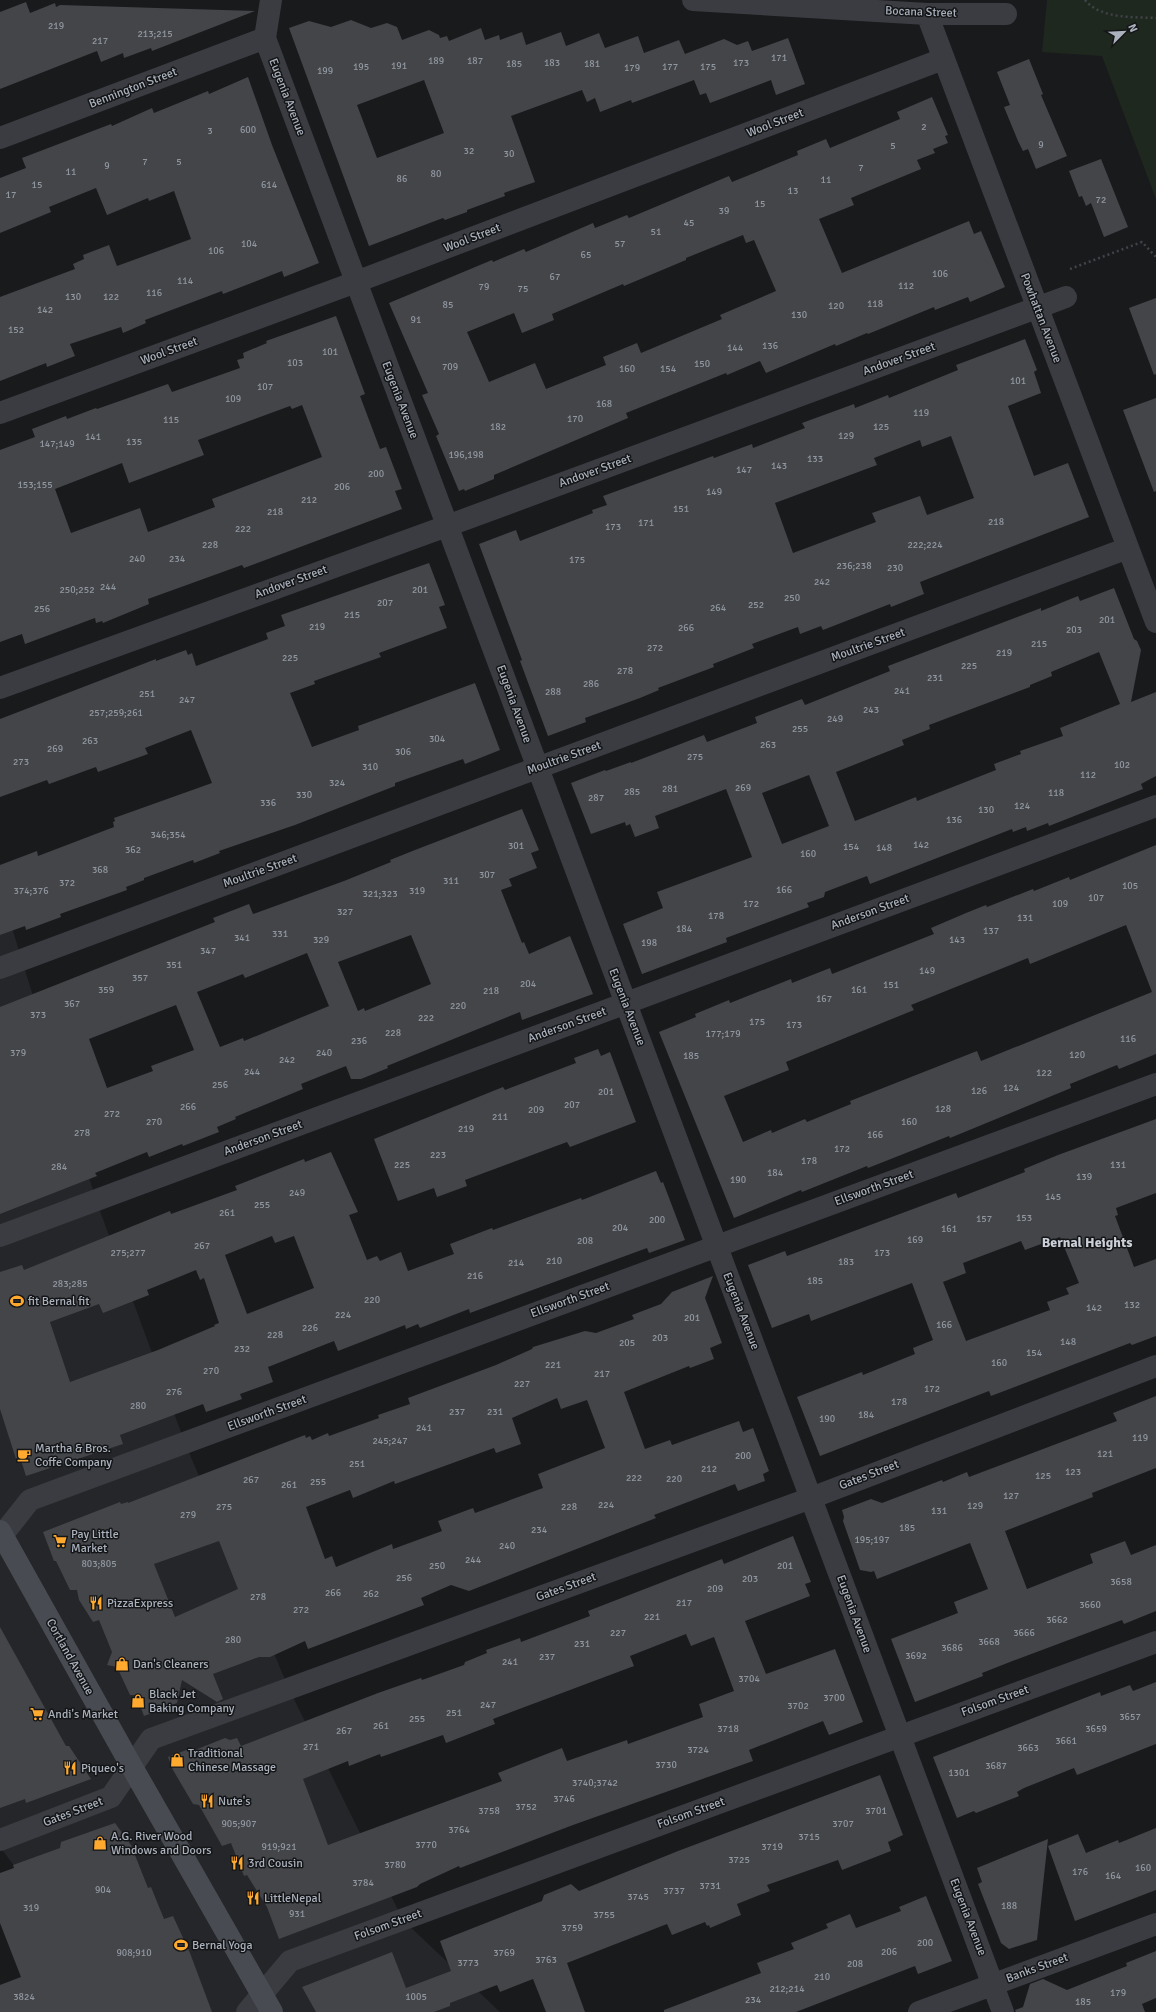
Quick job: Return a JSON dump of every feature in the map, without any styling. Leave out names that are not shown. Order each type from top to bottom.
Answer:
[{"type":"street","name":"Eugenia Avenue","points":[[271,0],[265,38],[1003,2012]]},
{"type":"street","name":"Bocana Street","points":[[693,0],[926,14],[1006,14]]},
{"type":"street","name":"Powhattan Avenue","points":[[926,14],[1156,622]]},
{"type":"street","name":"Bennington Street","points":[[0,138],[265,38]]},
{"type":"street","name":"Wool Street","points":[[0,413],[356,282],[943,59]]},
{"type":"street","name":"Andover Street","points":[[0,688],[447,526],[1066,297]]},
{"type":"street","name":"Moultrie Street","points":[[0,968],[1128,548]]},
{"type":"street","name":"Anderson Street","points":[[0,1236],[1156,806]]},
{"type":"street","name":"Ellsworth Street","points":[[0,1535],[30,1500],[1156,1084]]},
{"type":"street","name":"Gates Street","points":[[0,1840],[111,1797],[151,1739],[810,1498],[1156,1366]]},
{"type":"street","name":"Cortland Avenue","points":[[0,1535],[267,2003]]},
{"type":"street","name":"Folsom Street","points":[[247,2012],[267,2003],[290,1961],[1156,1642]]},
{"type":"street","name":"Banks Street","points":[[919,2012],[1156,1924]]},
{"type":"path","points":[[1085,0],[1090,6],[1118,16],[1156,18]]},
{"type":"path","points":[[1066,297],[1062,272],[1142,242],[1156,257]]},
{"type":"shaded area","points":[[1047,0],[1156,0],[1156,199],[1102,56],[1042,52]]},
{"type":"shaded area","points":[[0,889],[96,1200],[185,1443],[289,1689],[403,1920],[500,2012],[124,2012],[0,1847]]},
{"type":"building","points":[[26,2],[30,13],[55,3],[56,7],[60,5],[255,11],[152,51],[151,48],[124,58],[123,53],[101,62],[97,51],[0,89],[0,12]]},
{"type":"building","points":[[351,20],[371,28],[387,23],[397,27],[402,40],[429,30],[439,35],[440,38],[447,36],[449,41],[481,28],[485,40],[499,35],[500,40],[522,32],[526,45],[561,32],[566,46],[599,33],[605,48],[638,36],[644,53],[679,40],[685,54],[724,39],[737,45],[748,41],[752,51],[788,38],[805,84],[776,95],[771,80],[710,103],[706,93],[700,95],[694,80],[632,103],[631,100],[600,112],[595,98],[587,102],[582,90],[511,116],[535,182],[504,193],[505,196],[467,210],[467,212],[445,220],[443,218],[369,246],[289,28],[309,21],[331,27]],"holes":[[[424,80],[444,133],[377,158],[357,105]]]},
{"type":"building","points":[[1029,59],[1043,94],[1041,95],[1067,156],[1036,169],[1028,149],[1023,151],[1004,107],[1010,105],[997,72]]},
{"type":"building","points":[[248,77],[272,145],[319,263],[284,277],[282,271],[223,294],[222,291],[145,320],[146,323],[123,333],[121,327],[70,344],[75,356],[47,367],[46,363],[0,381],[0,297],[75,269],[73,264],[84,259],[83,255],[109,245],[117,266],[191,239],[174,191],[149,201],[148,198],[107,215],[96,188],[49,207],[51,212],[0,233],[0,178],[26,168],[22,158],[111,124],[112,126],[152,108],[154,113],[208,91],[209,94]]},
{"type":"building","points":[[932,97],[948,135],[945,136],[948,143],[933,149],[935,153],[917,160],[921,169],[851,198],[854,205],[819,219],[842,273],[969,221],[974,234],[981,231],[1005,287],[970,302],[968,297],[935,310],[934,307],[836,346],[835,344],[766,373],[760,361],[727,375],[726,373],[626,413],[628,418],[494,475],[494,479],[465,491],[464,489],[459,491],[436,436],[439,434],[422,395],[428,393],[389,303],[492,260],[493,262],[524,249],[526,252],[593,223],[595,228],[627,215],[629,218],[729,176],[732,182],[798,155],[797,151],[826,139],[830,148],[900,119],[897,112]],"holes":[[[743,235],[746,243],[754,240],[776,291],[720,315],[722,319],[641,353],[637,343],[603,357],[606,365],[546,389],[535,363],[489,382],[467,332],[514,313],[522,333],[554,320],[552,314],[623,284],[624,286],[686,260],[686,258]]]},
{"type":"building","points":[[1101,159],[1128,227],[1104,237],[1091,203],[1086,206],[1082,196],[1079,197],[1069,171]]},
{"type":"building","points":[[1156,298],[1156,374],[1154,375],[1129,308]]},
{"type":"building","points":[[336,316],[365,394],[360,396],[380,449],[386,447],[402,489],[395,491],[402,509],[244,568],[242,565],[148,599],[149,604],[103,623],[102,621],[96,623],[95,618],[25,644],[22,634],[0,642],[0,450],[35,437],[32,429],[66,416],[67,419],[168,384],[172,392],[240,368],[237,360],[244,358],[243,353],[267,343],[266,341]],"holes":[[[302,405],[322,457],[212,499],[215,507],[148,532],[140,508],[71,533],[55,489],[122,463],[129,483],[204,455],[198,440],[290,406],[292,409]]]},
{"type":"building","points":[[1025,339],[1037,370],[1034,372],[1041,393],[1008,406],[1034,476],[1068,463],[1089,517],[920,582],[924,594],[891,607],[890,604],[823,630],[821,626],[800,634],[798,627],[752,644],[754,648],[713,664],[714,667],[658,688],[659,690],[640,698],[585,718],[586,722],[548,736],[520,661],[522,660],[479,544],[516,530],[520,541],[593,513],[592,510],[607,505],[603,496],[713,456],[714,458],[752,444],[753,448],[805,428],[802,423],[854,404],[855,408],[888,395],[889,398],[958,370],[956,365]],"holes":[[[951,436],[974,498],[927,515],[920,496],[872,513],[876,522],[793,553],[775,503],[877,465],[874,458],[920,440],[922,447]]]},
{"type":"building","points":[[1156,398],[1156,491],[1154,492],[1123,410]]},
{"type":"building","points":[[429,563],[445,605],[439,607],[447,628],[379,653],[381,657],[314,681],[315,684],[290,693],[312,747],[359,730],[358,726],[475,683],[500,750],[465,764],[463,759],[395,783],[395,786],[295,825],[219,851],[220,853],[194,863],[193,860],[144,878],[144,880],[126,887],[127,890],[60,914],[61,917],[26,930],[25,926],[0,935],[0,865],[37,851],[38,856],[114,827],[114,818],[212,783],[191,730],[145,748],[148,754],[98,772],[96,767],[49,784],[47,780],[0,797],[0,719],[156,659],[156,661],[186,650],[188,655],[192,653],[196,666],[268,639],[266,633],[285,626],[281,615]]},
{"type":"building","points":[[1114,588],[1134,639],[1137,641],[1141,650],[1131,702],[1156,692],[1156,776],[1141,784],[1143,789],[1049,826],[1048,823],[1027,831],[1026,827],[1013,832],[1012,829],[870,884],[867,876],[825,892],[824,897],[807,903],[809,907],[726,938],[727,942],[642,974],[623,924],[663,908],[657,892],[752,857],[726,789],[655,816],[659,828],[635,837],[630,824],[626,826],[625,822],[591,834],[571,783],[605,770],[606,771],[631,763],[704,735],[707,742],[757,723],[755,717],[802,699],[805,705],[890,671],[888,666],[1041,608],[1041,611],[1078,596],[1080,601]],"holes":[[[1099,652],[1120,704],[1060,728],[1063,736],[1020,751],[1021,754],[994,764],[996,770],[917,801],[916,797],[855,821],[836,772],[904,745],[902,740],[930,729],[929,725],[1030,687],[1030,685],[1052,676],[1051,672]],[[809,775],[829,826],[782,844],[762,793]]]},
{"type":"building","points":[[522,809],[539,850],[531,853],[537,868],[509,879],[512,886],[501,890],[522,943],[524,942],[529,954],[570,936],[593,994],[522,1020],[520,1012],[387,1066],[388,1068],[361,1079],[351,1079],[346,1066],[301,1084],[303,1089],[235,1117],[236,1119],[217,1127],[219,1132],[149,1157],[147,1152],[95,1173],[97,1176],[0,1214],[0,1007],[215,922],[213,918],[249,904],[253,914],[344,881],[391,862],[390,860]],"holes":[[[411,935],[431,984],[365,1011],[364,1008],[358,1011],[338,962]],[[307,953],[329,1006],[244,1041],[243,1038],[220,1047],[197,992],[243,974],[245,978]],[[176,1005],[194,1050],[151,1066],[153,1071],[107,1088],[89,1039]]]},
{"type":"building","points":[[1156,845],[1156,1054],[1119,1069],[1117,1065],[1070,1084],[1071,1088],[950,1138],[949,1136],[802,1192],[801,1190],[734,1218],[659,1032],[696,1017],[695,1014],[729,1000],[730,1003],[791,979],[792,983],[830,968],[832,974],[934,934],[931,928],[986,905],[987,907],[1069,877],[1070,880]],"holes":[[[1126,925],[1152,992],[981,1061],[977,1051],[850,1101],[851,1104],[807,1122],[805,1119],[772,1133],[771,1130],[743,1142],[724,1096],[789,1070],[786,1062],[914,1010],[911,1005],[1028,958],[1030,964]]]},
{"type":"building","points":[[598,1049],[601,1056],[610,1052],[636,1122],[570,1147],[567,1142],[465,1180],[467,1186],[437,1197],[434,1188],[398,1201],[374,1139],[503,1087],[505,1090],[576,1063],[574,1058]]},
{"type":"building","points":[[1156,1119],[1156,1193],[1116,1208],[1118,1215],[1115,1216],[1134,1267],[1156,1259],[1156,1336],[1132,1345],[1130,1343],[991,1396],[989,1391],[820,1456],[797,1397],[862,1372],[863,1375],[915,1354],[913,1348],[933,1340],[912,1283],[811,1321],[809,1314],[772,1328],[748,1265],[785,1251],[787,1256],[956,1193],[958,1198],[1025,1172],[1024,1169]],"holes":[[[1060,1237],[1079,1283],[1066,1288],[1069,1294],[1047,1302],[1050,1310],[966,1341],[943,1282],[966,1273],[963,1263],[1021,1241],[1025,1250]]]},
{"type":"building","points":[[331,1152],[358,1212],[349,1215],[367,1260],[377,1256],[380,1261],[401,1252],[408,1271],[454,1254],[450,1244],[581,1198],[582,1200],[656,1171],[661,1183],[663,1182],[685,1240],[649,1253],[647,1248],[470,1313],[469,1309],[420,1328],[418,1324],[406,1329],[405,1325],[338,1351],[334,1341],[268,1367],[273,1382],[240,1394],[242,1399],[206,1412],[203,1404],[120,1435],[123,1444],[26,1476],[20,1457],[16,1459],[0,1409],[0,1272],[22,1265],[24,1270],[170,1211],[171,1214],[237,1190],[235,1186],[304,1159],[305,1162]],"holes":[[[272,1236],[275,1243],[294,1236],[314,1288],[247,1314],[225,1255]],[[196,1270],[200,1280],[204,1278],[219,1323],[158,1350],[70,1382],[50,1322],[99,1304],[103,1313],[149,1295],[147,1290]]]},
{"type":"building","points":[[713,1276],[705,1298],[722,1343],[710,1348],[714,1359],[690,1368],[689,1366],[624,1392],[645,1449],[670,1440],[672,1445],[739,1421],[743,1432],[753,1428],[769,1471],[763,1474],[765,1481],[738,1491],[735,1484],[654,1515],[656,1518],[469,1591],[451,1585],[421,1598],[424,1605],[308,1649],[305,1641],[270,1657],[259,1657],[213,1674],[223,1699],[217,1702],[182,1680],[177,1703],[144,1716],[136,1695],[130,1695],[117,1667],[107,1665],[112,1652],[99,1620],[93,1622],[79,1600],[77,1590],[70,1590],[56,1561],[54,1561],[43,1532],[120,1502],[121,1504],[128,1503],[305,1435],[306,1438],[310,1436],[312,1440],[328,1433],[329,1436],[379,1418],[378,1415],[410,1404],[408,1398],[496,1365],[532,1349],[533,1347],[585,1331],[596,1333],[634,1319],[632,1315],[661,1304],[672,1292]],"holes":[[[557,1398],[561,1409],[587,1400],[605,1448],[538,1474],[543,1488],[475,1513],[473,1508],[438,1521],[442,1531],[393,1549],[392,1544],[336,1567],[332,1556],[325,1559],[306,1507],[350,1490],[353,1498],[394,1481],[395,1484],[494,1448],[496,1453],[521,1444],[512,1418]],[[219,1541],[238,1589],[175,1617],[154,1564]]]},
{"type":"building","points":[[1156,1396],[1156,1468],[1092,1493],[1093,1497],[1005,1531],[1027,1589],[1093,1563],[1090,1554],[1125,1541],[1131,1555],[1156,1545],[1156,1611],[1124,1624],[1122,1620],[1015,1660],[982,1673],[983,1676],[915,1702],[891,1639],[958,1613],[954,1602],[988,1589],[970,1543],[877,1579],[874,1571],[871,1572],[860,1570],[843,1521],[844,1517],[842,1510],[871,1499],[882,1503],[967,1472],[969,1477],[1117,1421],[1113,1413]]},
{"type":"building","points":[[793,1536],[811,1582],[805,1584],[810,1596],[745,1621],[766,1674],[835,1649],[863,1722],[829,1735],[823,1721],[749,1750],[753,1761],[573,1825],[460,1868],[459,1866],[420,1884],[417,1887],[279,1939],[267,1907],[247,1875],[244,1876],[231,1843],[222,1846],[199,1805],[193,1804],[173,1770],[168,1757],[194,1747],[195,1750],[225,1738],[230,1740],[237,1738],[241,1746],[378,1693],[421,1678],[422,1680],[464,1665],[465,1662],[487,1653],[486,1650],[520,1638],[521,1642],[590,1616],[588,1611],[722,1559],[724,1564]],"holes":[[[686,1634],[691,1646],[714,1637],[734,1691],[699,1704],[703,1717],[628,1744],[627,1740],[567,1761],[562,1748],[498,1773],[502,1781],[328,1845],[303,1779],[348,1761],[349,1766],[380,1754],[381,1757],[443,1735],[446,1743],[495,1724],[493,1719],[634,1666],[630,1656]]]},
{"type":"building","points":[[0,1627],[66,1746],[69,1746],[91,1779],[26,1803],[25,1799],[0,1808]]},
{"type":"building","points":[[1156,1682],[1156,1744],[1077,1775],[1074,1768],[1024,1788],[1017,1792],[1019,1796],[976,1813],[974,1811],[957,1818],[933,1757],[1100,1692],[1101,1696],[1130,1685],[1133,1691]]},
{"type":"building","points":[[880,1775],[903,1835],[888,1842],[891,1851],[842,1870],[838,1860],[767,1885],[770,1891],[737,1904],[741,1915],[710,1928],[705,1922],[672,1935],[667,1924],[567,1963],[585,2012],[546,2012],[533,1979],[500,1992],[497,1985],[450,2003],[450,2006],[434,2012],[316,2012],[302,1987],[392,1952],[406,1988],[451,1971],[440,1941],[542,1901],[544,1895],[571,1884],[579,1891],[678,1851]]},
{"type":"building","points":[[115,1823],[131,1845],[148,1888],[151,1887],[164,1919],[173,1916],[190,1953],[212,2012],[0,2012],[0,1985],[21,1977],[0,1923],[0,1873],[14,1868],[13,1865],[60,1848],[61,1842]]},
{"type":"building","points":[[1156,1828],[1156,1890],[1075,1921],[1048,1846],[1078,1834],[1086,1853],[1118,1840],[1119,1843]]},
{"type":"building","points":[[1048,1839],[1037,1940],[1009,1949],[1001,1943],[978,1884],[982,1882],[977,1868]]},
{"type":"building","points":[[926,1896],[952,1961],[918,1974],[915,1966],[796,2012],[664,2012],[664,2010],[761,1973],[757,1963],[794,1949],[791,1943],[828,1928],[826,1924],[850,1914],[856,1928],[901,1911],[899,1907]]},
{"type":"building","points":[[1156,1951],[1156,1998],[1142,2004],[1145,2012],[1016,2012],[1015,2010],[1023,2007],[1030,1984],[1043,1979],[1067,1990],[1127,1966],[1126,1963]]},
{"type":"place","name":"fit Bernal fit","points":[[17,1301]]},
{"type":"place","name":"Martha & Bros. Coffe Company","points":[[24,1455]]},
{"type":"place","name":"Pay Little Market","points":[[60,1541]]},
{"type":"place","name":"PizzaExpress","points":[[96,1603]]},
{"type":"place","name":"Dan's Cleaners","points":[[122,1664]]},
{"type":"place","name":"Black Jet Baking Company","points":[[138,1701]]},
{"type":"place","name":"Andi's Market","points":[[37,1714]]},
{"type":"place","name":"Traditional Chinese Massage","points":[[177,1760]]},
{"type":"place","name":"Piqueo's","points":[[70,1768]]},
{"type":"place","name":"Nute's","points":[[207,1801]]},
{"type":"place","name":"A.G. River Wood Windows and Doors","points":[[100,1843]]},
{"type":"place","name":"3rd Cousin","points":[[237,1863]]},
{"type":"place","name":"LittleNepal","points":[[253,1898]]},
{"type":"place","name":"Bernal Yoga","points":[[181,1945]]},
{"type":"district","name":"Bernal Heights","points":[[1087,1242]]}]
